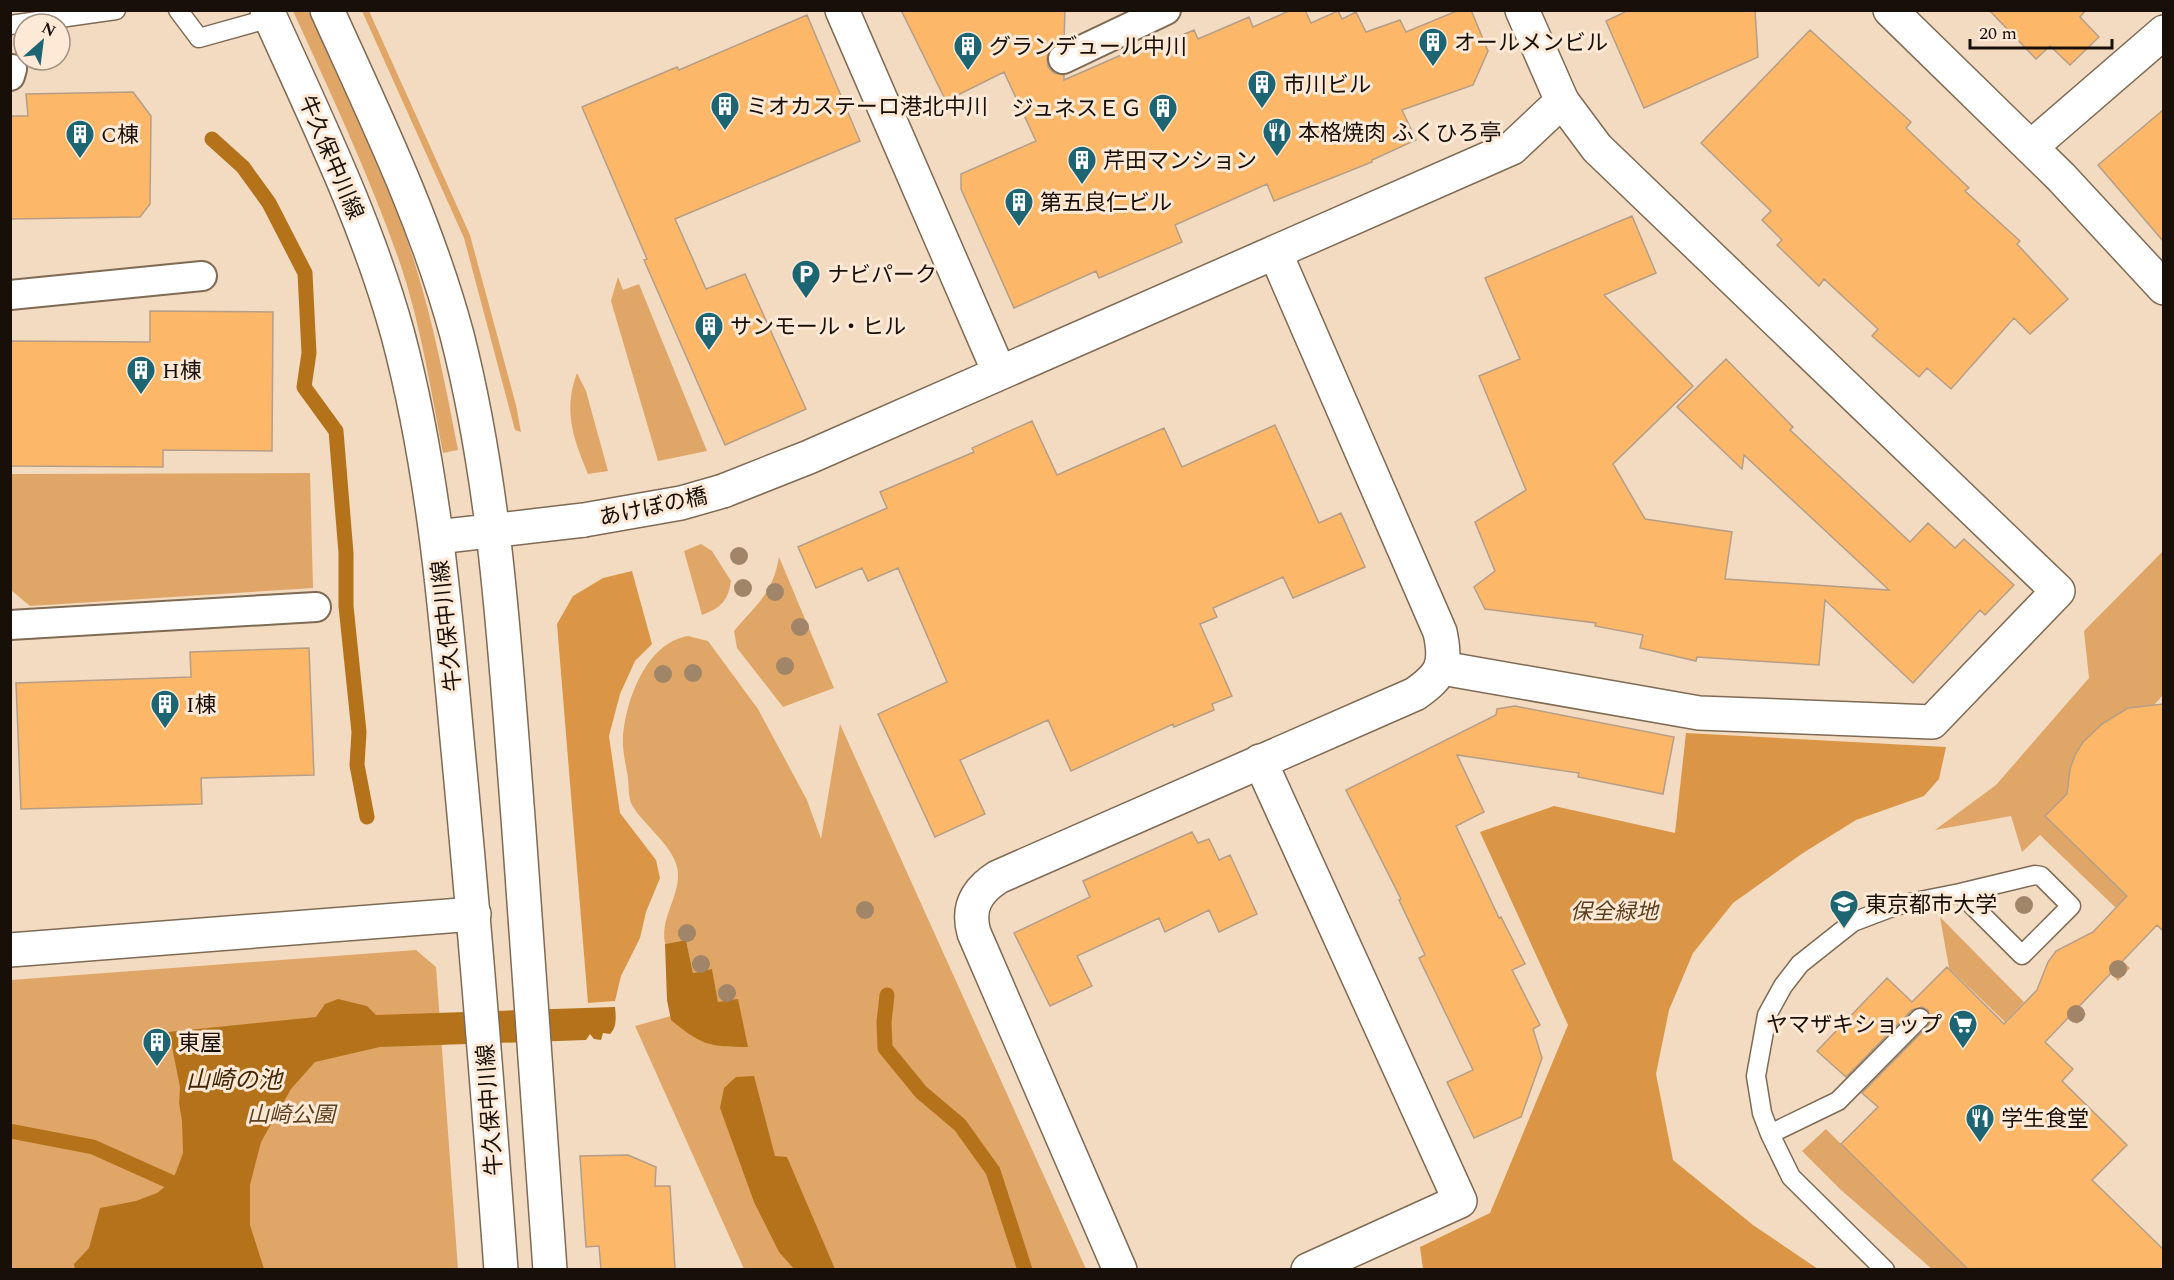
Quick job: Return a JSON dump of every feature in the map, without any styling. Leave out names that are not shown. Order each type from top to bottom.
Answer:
[{"type":"street","points":[[327,10],[400,175],[430,254],[456,333],[476,418],[494,533],[503,618],[550,1269]]},
{"type":"street","points":[[842,10],[999,372]]},
{"type":"street","points":[[1442,668],[1699,713],[1932,722],[2058,591],[1597,148],[1562,101],[1522,10]]},
{"type":"street","points":[[1890,10],[2031,147],[2163,288]]},
{"type":"street","name":"牛久保中川線","points":[[269,14],[346,183],[379,274],[398,336],[412,398],[437,537],[474,914],[501,1269]]},
{"type":"street","points":[[1063,59],[1148,14]]},
{"type":"street","points":[[2031,147],[2163,32]]},
{"type":"street","name":"あけぼの橋","points":[[437,537],[494,533],[584,520],[681,503],[723,491],[809,457],[1512,148],[1562,101]]},
{"type":"street","points":[[1120,1269],[974,933],[971,922],[974,901],[988,883],[998,877],[1415,694],[1431,682],[1442,668],[1444,650],[1440,632],[1275,252]]},
{"type":"street","points":[[10,295],[202,276]]},
{"type":"street","points":[[10,626],[316,607]]},
{"type":"street","points":[[1260,761],[1460,1201],[1308,1269]]},
{"type":"street","points":[[10,950],[474,914]]},
{"type":"lane","points":[[10,26],[116,10]]},
{"type":"lane","points":[[178,10],[199,38],[269,14]]},
{"type":"lane","points":[[1885,1269],[1791,1177],[1762,1113],[1756,1076],[1761,1043],[1767,1016],[1800,964],[1834,935],[1874,912],[2038,875],[2071,906],[2022,955],[1960,893]]},
{"type":"lane","points":[[1770,1134],[1838,1101],[1920,1018]]},
{"type":"green space","points":[[293,11],[310,11],[392,199],[415,264],[428,310],[458,450],[443,453],[420,335],[401,266],[364,169]]},
{"type":"green space","points":[[362,11],[369,11],[470,235],[516,405],[521,432],[515,430],[464,238]]},
{"type":"green space","points":[[618,277],[623,290],[639,284],[707,451],[658,461],[611,301]]},
{"type":"green space","points":[[577,373],[586,391],[608,471],[588,474],[574,436],[570,412]]},
{"type":"green space","points":[[310,473],[313,588],[30,606],[11,590],[11,474]]},
{"type":"green space","points":[[701,544],[712,551],[731,581],[728,594],[722,603],[714,610],[702,615],[684,551]]},
{"type":"green space","points":[[2163,551],[2163,695],[2154,705],[2128,708],[2083,742],[2070,769],[2067,794],[2045,816],[2127,896],[2116,908],[2040,835],[2022,852],[2011,816],[1935,830],[1996,785],[2089,678],[2084,631]]},
{"type":"green space","points":[[779,557],[834,688],[783,707],[737,648],[734,631],[768,589],[773,580]]},
{"type":"green space","points":[[632,571],[652,644],[635,661],[620,694],[609,736],[620,813],[656,860],[660,878],[646,912],[640,938],[621,976],[615,1001],[588,1003],[557,624],[573,596],[603,578]]},
{"type":"green space","points":[[688,636],[708,641],[758,709],[807,800],[821,839],[840,724],[1086,1269],[744,1269],[635,1026],[718,1003],[712,970],[693,973],[686,940],[665,944],[665,925],[676,891],[678,873],[672,855],[666,846],[632,805],[623,747],[625,722],[641,675],[661,650],[673,641]]},
{"type":"green space","name":"保全緑地","points":[[1686,733],[1946,747],[1939,779],[1924,796],[1856,820],[1803,853],[1733,903],[1693,953],[1669,1010],[1656,1074],[1673,1160],[1753,1225],[1818,1269],[1423,1269],[1420,1247],[1490,1213],[1568,1025],[1480,832],[1554,806],[1675,833]]},
{"type":"green space","points":[[1940,917],[2024,1002],[2005,1022],[1949,968]]},
{"type":"green space","points":[[2109,948],[2130,968],[2118,981],[2106,968],[2073,1002],[2086,1014],[2077,1024],[2056,1003]]},
{"type":"green space","name":"山崎公園","points":[[416,950],[436,967],[458,1269],[11,1270],[11,980]]},
{"type":"green space","points":[[1826,1129],[1968,1269],[1932,1269],[1841,1190],[1802,1151]]},
{"type":"water","points":[[686,940],[693,973],[712,969],[718,1002],[738,999],[748,1047],[706,1043],[690,1035],[671,1020],[667,1000],[665,944]]},
{"type":"water","name":"山崎の池","points":[[338,999],[367,1006],[376,1015],[615,1007],[616,1022],[610,1034],[603,1033],[601,1040],[594,1039],[590,1034],[586,1040],[380,1047],[315,1062],[291,1089],[261,1142],[250,1185],[250,1225],[264,1269],[75,1270],[74,1264],[89,1248],[100,1208],[136,1201],[157,1193],[171,1182],[183,1153],[180,1087],[171,1042],[158,1033],[316,1017],[325,1004]]},
{"type":"water","points":[[754,1076],[775,1156],[787,1157],[835,1269],[794,1269],[779,1252],[754,1202],[720,1108],[724,1088],[736,1077]]},
{"type":"building","points":[[901,10],[1065,10],[1064,40],[1050,49],[1047,58],[1048,67],[1054,73],[1064,75],[1064,80],[1144,45],[1146,50],[1194,30],[1198,39],[1249,17],[1253,27],[1291,10],[1305,10],[1311,23],[1338,11],[1342,19],[1356,12],[1366,32],[1400,20],[1406,32],[1459,10],[1471,10],[1488,51],[1473,85],[1402,110],[1416,140],[1372,162],[1274,201],[1267,184],[1175,225],[1182,242],[1099,278],[1096,271],[1014,308],[961,189],[961,174],[1036,141],[1004,72],[946,101]]},
{"type":"building","points":[[1629,10],[1755,10],[1758,57],[1644,108],[1606,21]]},
{"type":"building","points":[[1989,10],[2086,10],[2080,17],[2099,37],[2070,65],[2050,46],[2036,59]]},
{"type":"building","name":"ミオカステーロ港北中川","points":[[807,15],[860,141],[675,219],[706,289],[745,274],[806,409],[725,445],[644,260],[647,259],[582,107],[677,67],[679,70]]},
{"type":"building","points":[[1810,30],[1911,122],[1906,128],[1969,188],[1965,191],[2020,241],[2017,244],[2068,299],[2030,334],[2014,318],[1951,389],[1927,368],[1919,377],[1872,336],[1878,329],[1824,279],[1819,286],[1777,245],[1782,240],[1762,220],[1771,211],[1701,143]]},
{"type":"building","name":"C棟","points":[[133,92],[151,116],[150,204],[140,217],[10,219],[10,116],[28,116],[26,94]]},
{"type":"building","points":[[2163,110],[2163,241],[2098,165]]},
{"type":"building","points":[[1632,216],[1656,273],[1604,295],[1693,386],[1613,464],[1645,519],[1732,532],[1725,579],[1889,590],[1744,455],[1742,469],[1677,407],[1726,359],[1793,427],[1790,430],[1910,542],[1928,523],[1955,548],[1964,539],[2014,585],[1985,615],[1980,610],[1913,683],[1825,600],[1819,665],[1697,657],[1696,661],[1640,648],[1643,635],[1595,626],[1596,623],[1485,609],[1474,587],[1495,571],[1475,522],[1526,490],[1479,376],[1520,359],[1485,278]]},
{"type":"building","name":"H棟","points":[[150,311],[273,312],[272,451],[163,450],[163,467],[10,466],[10,341],[150,342]]},
{"type":"building","points":[[1032,421],[1057,475],[1164,428],[1182,467],[1275,425],[1319,523],[1341,513],[1365,567],[1293,598],[1283,577],[1213,608],[1217,617],[1200,624],[1232,696],[1212,704],[1214,710],[1174,727],[1173,724],[1071,771],[1048,720],[960,760],[985,814],[935,837],[878,714],[947,682],[898,568],[868,581],[862,568],[816,588],[798,547],[887,508],[880,492],[974,452],[972,448]]},
{"type":"building","name":"I棟","points":[[309,648],[314,775],[201,778],[202,804],[21,809],[16,683],[191,677],[190,652]]},
{"type":"building","points":[[2163,704],[2163,931],[2157,925],[2045,1042],[2073,1069],[2062,1081],[2127,1145],[2092,1180],[2163,1249],[2163,1269],[1968,1269],[1841,1144],[1878,1107],[1862,1093],[1928,1026],[1931,1020],[1928,1010],[1922,1007],[1912,1010],[1846,1077],[1817,1051],[1887,978],[1912,1002],[1947,967],[2004,1024],[2037,990],[2048,962],[2056,951],[2093,932],[2127,896],[2045,816],[2067,794],[2070,769],[2075,755],[2083,742],[2102,724],[2128,708]]},
{"type":"building","points":[[1515,706],[1674,737],[1663,794],[1578,777],[1579,773],[1457,755],[1484,812],[1456,826],[1499,918],[1501,917],[1525,964],[1512,970],[1540,1025],[1533,1029],[1542,1058],[1521,1117],[1474,1138],[1447,1082],[1473,1070],[1419,958],[1425,955],[1399,900],[1401,899],[1346,790],[1496,715],[1497,709]]},
{"type":"building","points":[[1192,832],[1198,843],[1209,839],[1219,860],[1230,855],[1257,914],[1219,932],[1209,910],[1165,932],[1159,918],[1077,956],[1092,986],[1050,1006],[1014,933],[1090,897],[1083,881]]},
{"type":"building","points":[[628,1155],[656,1167],[655,1186],[670,1186],[675,1269],[601,1269],[599,1246],[586,1247],[580,1156]]},
{"type":"waterway","points":[[212,139],[243,167],[269,203],[305,273],[309,353],[304,387],[336,431],[346,553],[346,606],[359,732],[357,765],[367,817]]},
{"type":"waterway","points":[[887,995],[884,1022],[885,1048],[921,1092],[960,1125],[993,1171],[1025,1270]]},
{"type":"waterway","points":[[10,1131],[93,1147],[171,1182]]},
{"type":"place","name":"オールメンビル","points":[[1433,68]]},
{"type":"place","name":"グランデュール中川","points":[[968,72]]},
{"type":"place","name":"市川ビル","points":[[1262,110]]},
{"type":"place","name":"ミオカステーロ港北中川","points":[[725,132]]},
{"type":"place","name":"ジュネスＥＧ","points":[[1163,134]]},
{"type":"place","name":"本格焼肉 ふくひろ亭","points":[[1277,158]]},
{"type":"place","name":"C棟","points":[[80,160]]},
{"type":"place","name":"芹田マンション","points":[[1082,186]]},
{"type":"place","name":"第五良仁ビル","points":[[1019,228]]},
{"type":"place","name":"ナビパーク","points":[[806,300]]},
{"type":"place","name":"サンモール・ヒル","points":[[709,352]]},
{"type":"place","name":"H棟","points":[[141,396]]},
{"type":"place","name":"I棟","points":[[165,730]]},
{"type":"place","name":"東京都市大学","points":[[1844,930]]},
{"type":"place","name":"ヤマザキショップ","points":[[1963,1050]]},
{"type":"place","name":"東屋","points":[[157,1068]]},
{"type":"place","name":"学生食堂","points":[[1980,1144]]}]
